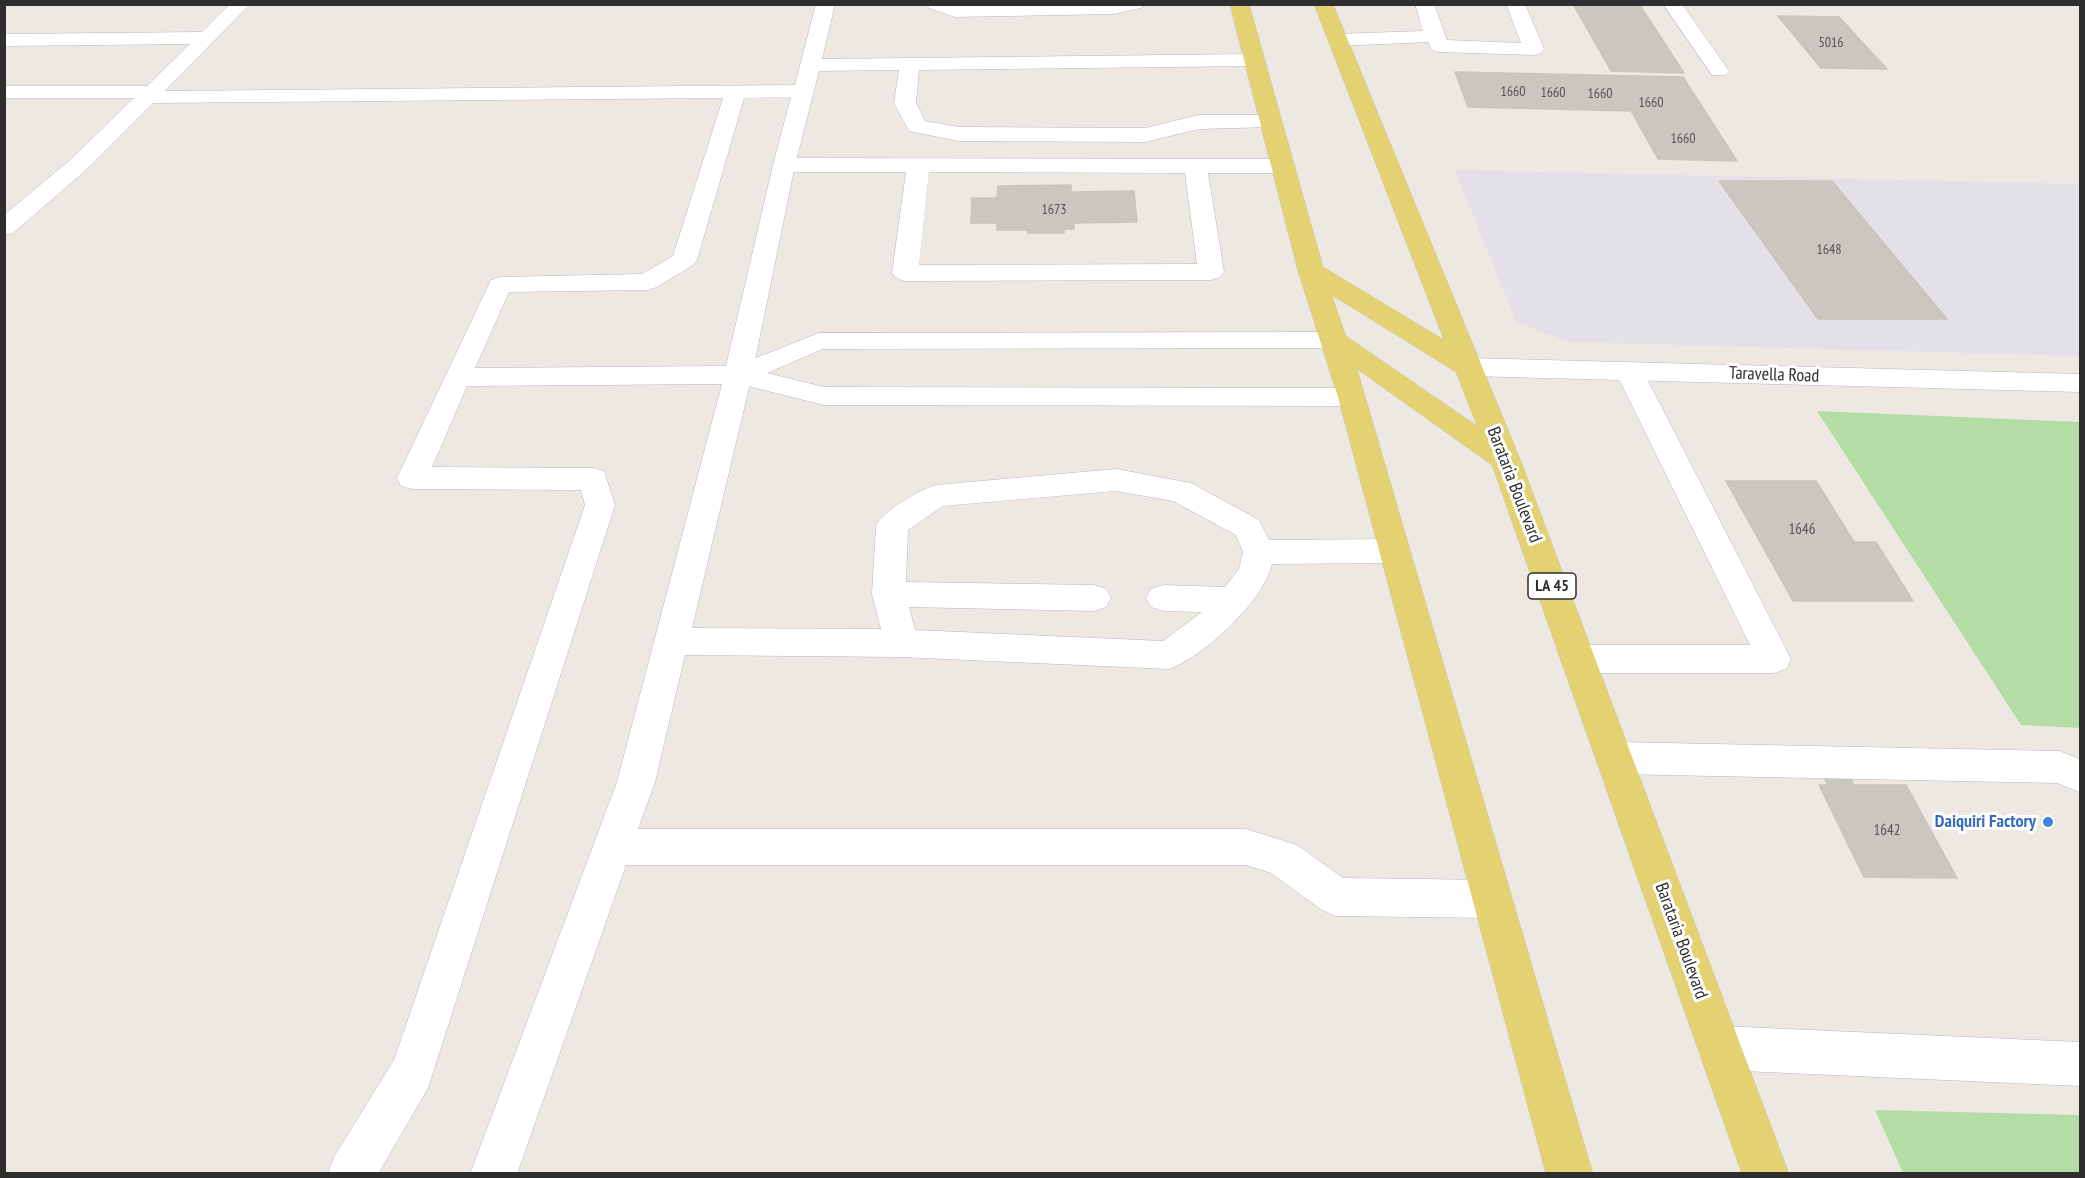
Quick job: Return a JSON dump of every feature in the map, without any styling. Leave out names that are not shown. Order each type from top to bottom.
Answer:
[{"type":"main road","points":[[1239,4],[1311,271],[1352,397],[1570,1173]]},
{"type":"main road","name":"Barataria Boulevard","points":[[1323,4],[1505,459],[1766,1173]]},
{"type":"main road","points":[[1311,271],[1468,367]]},
{"type":"main road","points":[[1333,339],[1505,459]]},
{"type":"street","points":[[4,228],[78,165],[241,4]]},
{"type":"street","points":[[493,1173],[636,782],[738,375],[784,165],[826,4]]},
{"type":"street","points":[[936,4],[955,11],[1114,8],[1134,4]]},
{"type":"street","points":[[1424,4],[1439,46],[1534,49],[1515,4]]},
{"type":"street","points":[[1672,4],[1719,70]]},
{"type":"street","points":[[1338,40],[1435,36]]},
{"type":"street","points":[[4,40],[207,38]]},
{"type":"street","points":[[4,92],[150,95],[735,92],[807,78],[910,64],[1254,60]]},
{"type":"street","points":[[910,64],[905,103],[917,126],[958,134],[1145,135],[1199,122],[1271,121]]},
{"type":"street","points":[[351,1173],[412,1072],[600,504],[593,479],[412,478],[500,285],[648,282],[684,260],[735,92]]},
{"type":"street","points":[[784,165],[1282,166]]},
{"type":"street","points":[[918,166],[905,273],[1211,272],[1195,165]]},
{"type":"street","points":[[738,375],[819,341],[1333,339]]},
{"type":"street","name":"Taravella Road","points":[[1468,367],[2080,383]]},
{"type":"street","points":[[1578,659],[1774,659],[1629,371]]},
{"type":"street","points":[[457,376],[738,375],[824,396],[1352,397]]},
{"type":"street","points":[[672,641],[901,643],[1169,655],[1222,615],[1254,573],[1260,552],[1248,528],[1180,491],[1116,480],[936,496],[892,525],[890,594],[901,643]]},
{"type":"street","points":[[1260,552],[1395,551]]},
{"type":"street","points":[[890,594],[1094,598]]},
{"type":"street","points":[[1163,598],[1233,600]]},
{"type":"street","points":[[1615,758],[2059,767],[2080,776]]},
{"type":"street","points":[[612,847],[1246,847],[1283,858],[1336,897],[1493,898]]},
{"type":"street","points":[[1720,1048],[2080,1064]]},
{"type":"shaded area","points":[[1455,170],[2080,184],[2080,356],[1569,342],[1516,322]]},
{"type":"green space","points":[[1817,411],[2080,422],[2080,728],[2021,725]]},
{"type":"green space","points":[[1875,1110],[2080,1115],[2080,1173],[1903,1173]]},
{"type":"building","points":[[1573,4],[1639,4],[1684,73],[1611,71]]},
{"type":"building","points":[[1778,16],[1839,17],[1887,69],[1821,68]]},
{"type":"building","points":[[1455,72],[1683,77],[1737,161],[1658,159],[1631,111],[1468,107]]},
{"type":"building","points":[[1719,181],[1832,181],[1947,319],[1818,319]]},
{"type":"building","points":[[1071,185],[1071,192],[1134,191],[1137,222],[1074,223],[1074,229],[1064,229],[1064,233],[997,230],[997,223],[971,223],[972,198],[997,198],[998,186]]},
{"type":"building","points":[[1726,481],[1816,481],[1854,542],[1876,542],[1913,601],[1793,601]]},
{"type":"building","points":[[1819,769],[1846,769],[1854,785],[1906,785],[1957,878],[1864,877],[1819,785],[1828,785]]},
{"type":"place","name":"Daiquiri Factory","points":[[2048,822]]}]
